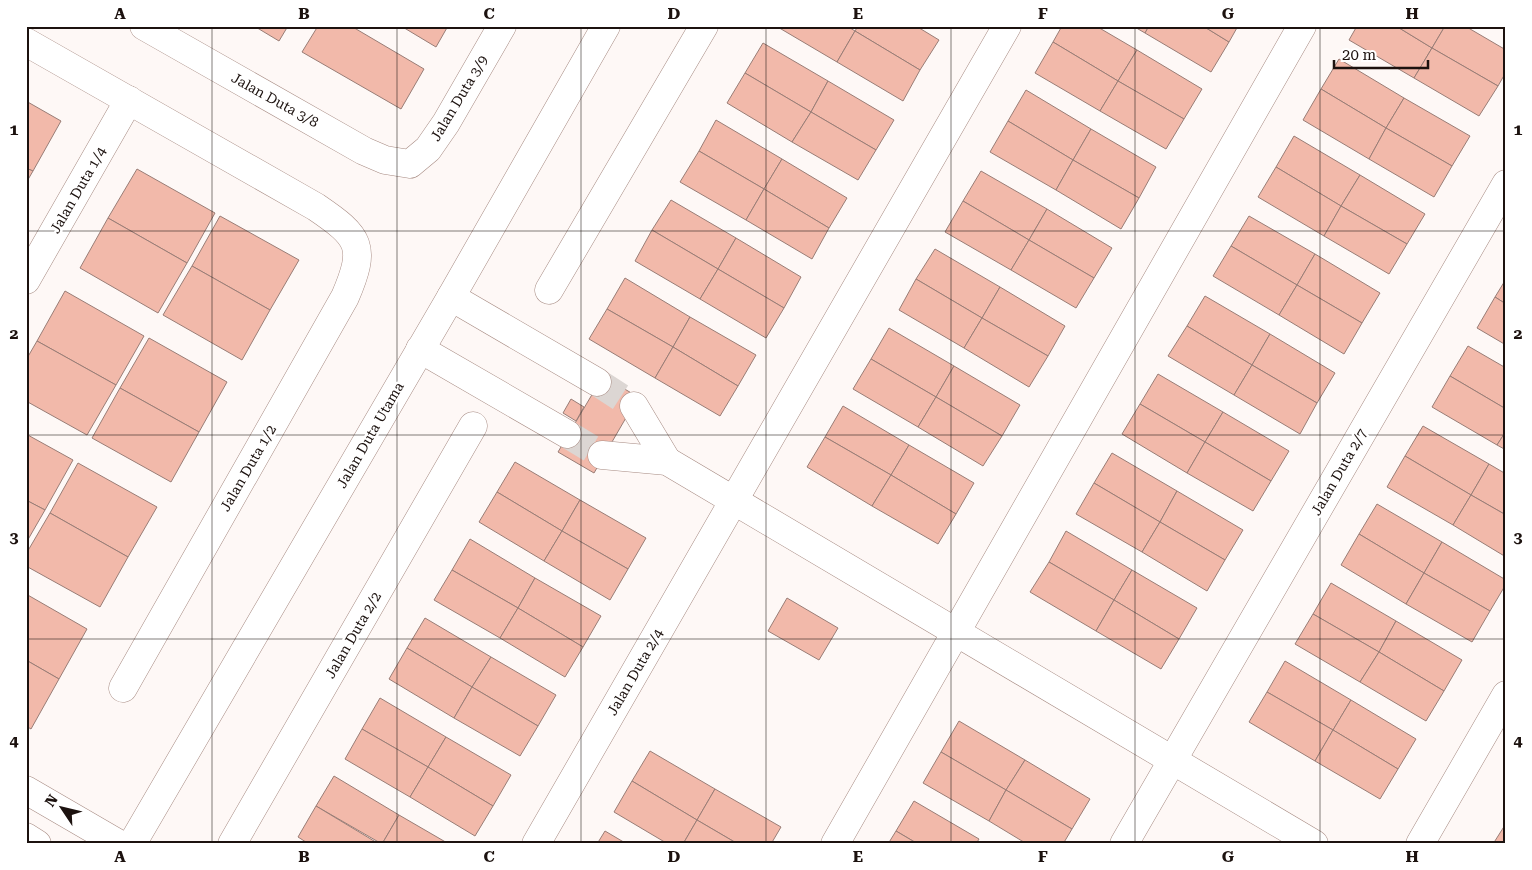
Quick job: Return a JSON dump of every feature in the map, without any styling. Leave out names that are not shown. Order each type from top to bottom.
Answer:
[{"type":"street","name":"Jalan Duta 3/8","points":[[144,26],[364,151],[385,160],[410,164]]},
{"type":"street","name":"Jalan Duta 3/9","points":[[410,164],[428,150],[446,123],[502,26]]},
{"type":"street","name":"Jalan Duta Utama","points":[[132,844],[451,298],[606,26]]},
{"type":"street","points":[[550,290],[704,26]]},
{"type":"street","name":"Jalan Duta 2/4","points":[[536,844],[1007,26]]},
{"type":"street","points":[[834,844],[1302,26]]},
{"type":"street","points":[[26,42],[129,100]]},
{"type":"street","name":"Jalan Duta 1/2","points":[[123,688],[345,297],[357,269],[357,243],[342,225],[316,207],[129,100]]},
{"type":"street","name":"Jalan Duta 1/4","points":[[26,280],[129,100]]},
{"type":"street","name":"Jalan Duta 2/7","points":[[1124,844],[1506,184]]},
{"type":"street","points":[[451,298],[597,382]]},
{"type":"street","points":[[420,349],[567,434]]},
{"type":"street","points":[[634,406],[667,461]]},
{"type":"street","name":"Jalan Duta 2/2","points":[[232,844],[473,426]]},
{"type":"street","points":[[602,455],[667,461],[1314,844]]},
{"type":"street","points":[[1420,844],[1506,696]]},
{"type":"street","points":[[26,790],[119,844]]},
{"type":"street","points":[[26,837],[37,844]]},
{"type":"building","points":[[254,26],[288,26],[279,41]]},
{"type":"building","points":[[318,26],[351,26],[424,69],[401,109],[302,52]]},
{"type":"building","points":[[401,26],[448,26],[436,47]]},
{"type":"building","points":[[776,26],[847,26],[855,31],[837,62]]},
{"type":"building","points":[[858,26],[916,26],[939,40],[920,70],[855,31]]},
{"type":"building","points":[[1062,26],[1096,26],[1137,50],[1118,81],[1053,42]]},
{"type":"building","points":[[1133,26],[1149,26],[1145,33]]},
{"type":"building","points":[[1149,26],[1203,26],[1229,42],[1211,72],[1145,33]]},
{"type":"building","points":[[1203,26],[1238,26],[1229,42]]},
{"type":"building","points":[[1357,26],[1396,26],[1432,48],[1414,78],[1349,40]]},
{"type":"building","points":[[1396,26],[1445,26],[1432,48]]},
{"type":"building","points":[[1445,26],[1465,26],[1506,50],[1506,72],[1498,86],[1432,48]]},
{"type":"building","points":[[855,31],[920,70],[903,101],[837,62]]},
{"type":"building","points":[[1053,42],[1118,81],[1100,111],[1035,73]]},
{"type":"building","points":[[763,43],[828,81],[811,112],[745,73]]},
{"type":"building","points":[[1432,48],[1498,86],[1479,116],[1414,78]]},
{"type":"building","points":[[1137,50],[1202,89],[1184,119],[1118,81]]},
{"type":"building","points":[[1339,59],[1404,98],[1386,128],[1321,89]]},
{"type":"building","points":[[745,73],[811,112],[792,142],[727,103]]},
{"type":"building","points":[[828,81],[894,120],[876,150],[811,112]]},
{"type":"building","points":[[1118,81],[1184,119],[1166,149],[1100,111]]},
{"type":"building","points":[[1321,89],[1386,128],[1369,159],[1303,120]]},
{"type":"building","points":[[1026,90],[1091,129],[1073,160],[1008,121]]},
{"type":"building","points":[[1404,98],[1470,136],[1452,166],[1386,128]]},
{"type":"building","points":[[26,101],[61,121],[33,171],[26,168]]},
{"type":"building","points":[[811,112],[876,150],[858,180],[792,142]]},
{"type":"building","points":[[716,120],[782,159],[764,189],[699,151]]},
{"type":"building","points":[[1008,121],[1073,160],[1056,190],[990,152]]},
{"type":"building","points":[[1386,128],[1452,166],[1434,197],[1369,159]]},
{"type":"building","points":[[1091,129],[1156,167],[1139,198],[1073,160]]},
{"type":"building","points":[[1294,136],[1360,175],[1341,206],[1276,167]]},
{"type":"building","points":[[699,151],[764,189],[746,220],[680,182]]},
{"type":"building","points":[[782,159],[847,198],[829,228],[764,189]]},
{"type":"building","points":[[1073,160],[1139,198],[1121,229],[1056,190]]},
{"type":"building","points":[[1276,167],[1341,206],[1324,236],[1258,197]]},
{"type":"building","points":[[26,168],[33,171],[26,183]]},
{"type":"building","points":[[137,169],[215,213],[187,263],[108,218]]},
{"type":"building","points":[[981,171],[1047,209],[1029,240],[963,201]]},
{"type":"building","points":[[1360,175],[1425,214],[1407,244],[1341,206]]},
{"type":"building","points":[[764,189],[829,228],[812,259],[746,220]]},
{"type":"building","points":[[671,200],[736,238],[718,269],[652,230]]},
{"type":"building","points":[[963,201],[1029,240],[1011,270],[945,232]]},
{"type":"building","points":[[1341,206],[1407,244],[1389,274],[1324,236]]},
{"type":"building","points":[[1047,209],[1112,248],[1094,278],[1029,240]]},
{"type":"building","points":[[220,216],[299,260],[270,310],[192,266]]},
{"type":"building","points":[[1249,216],[1315,254],[1297,285],[1231,246]]},
{"type":"building","points":[[108,218],[187,263],[158,313],[80,268]]},
{"type":"building","points":[[652,230],[718,269],[700,299],[635,261]]},
{"type":"building","points":[[736,238],[801,277],[784,308],[718,269]]},
{"type":"building","points":[[1029,240],[1094,278],[1076,308],[1011,270]]},
{"type":"building","points":[[1231,246],[1297,285],[1279,315],[1213,276]]},
{"type":"building","points":[[935,249],[1000,287],[982,318],[916,279]]},
{"type":"building","points":[[1315,254],[1380,293],[1362,323],[1297,285]]},
{"type":"building","points":[[192,266],[270,310],[242,360],[163,315]]},
{"type":"building","points":[[718,269],[784,308],[766,338],[700,299]]},
{"type":"building","points":[[625,278],[690,317],[673,347],[607,309]]},
{"type":"building","points":[[916,279],[982,318],[964,348],[899,310]]},
{"type":"building","points":[[1506,279],[1506,304],[1495,297]]},
{"type":"building","points":[[1297,285],[1362,323],[1344,354],[1279,315]]},
{"type":"building","points":[[1000,287],[1065,326],[1048,356],[982,318]]},
{"type":"building","points":[[65,291],[144,336],[116,385],[37,341]]},
{"type":"building","points":[[1205,296],[1270,334],[1252,365],[1187,326]]},
{"type":"building","points":[[1495,297],[1506,304],[1506,345],[1477,328]]},
{"type":"building","points":[[607,309],[673,347],[655,378],[589,339]]},
{"type":"building","points":[[690,317],[756,355],[738,386],[673,347]]},
{"type":"building","points":[[982,318],[1048,356],[1029,387],[964,348]]},
{"type":"building","points":[[1187,326],[1252,365],[1234,395],[1168,356]]},
{"type":"building","points":[[889,328],[954,366],[936,397],[871,359]]},
{"type":"building","points":[[1270,334],[1335,373],[1317,403],[1252,365]]},
{"type":"building","points":[[149,338],[227,382],[199,432],[120,388]]},
{"type":"building","points":[[37,341],[116,385],[87,435],[26,401],[26,360]]},
{"type":"building","points":[[1468,346],[1506,368],[1506,409],[1450,376]]},
{"type":"building","points":[[673,347],[738,386],[720,416],[655,378]]},
{"type":"building","points":[[871,359],[936,397],[918,427],[853,389]]},
{"type":"building","points":[[1252,365],[1317,403],[1300,434],[1234,395]]},
{"type":"building","points":[[954,366],[1020,405],[1002,436],[936,397]]},
{"type":"building","points":[[1158,374],[1223,412],[1205,442],[1140,404]]},
{"type":"building","points":[[603,376],[638,397],[594,473],[558,452]]},
{"type":"building","points":[[1450,376],[1506,409],[1506,431],[1497,445],[1432,407]]},
{"type":"building","points":[[120,388],[199,432],[171,482],[92,438]]},
{"type":"building","points":[[936,397],[1002,436],[983,466],[918,427]]},
{"type":"building","points":[[571,399],[584,407],[576,421],[563,413]]},
{"type":"building","points":[[1140,404],[1205,442],[1187,473],[1122,434]]},
{"type":"building","points":[[843,406],[909,445],[891,475],[825,437]]},
{"type":"building","points":[[1223,412],[1289,451],[1271,481],[1205,442]]},
{"type":"building","points":[[1423,426],[1489,464],[1471,495],[1405,456]]},
{"type":"building","points":[[1506,431],[1506,450],[1497,445]]},
{"type":"building","points":[[26,434],[73,460],[45,510],[26,500]]},
{"type":"building","points":[[825,437],[891,475],[872,506],[807,467]]},
{"type":"building","points":[[1205,442],[1271,481],[1253,511],[1187,473]]},
{"type":"building","points":[[909,445],[974,483],[956,514],[891,475]]},
{"type":"building","points":[[1112,453],[1177,491],[1160,522],[1094,483]]},
{"type":"building","points":[[1405,456],[1471,495],[1453,525],[1387,487]]},
{"type":"building","points":[[515,462],[580,500],[562,531],[497,492]]},
{"type":"building","points":[[78,463],[157,507],[128,557],[50,513]]},
{"type":"building","points":[[1489,464],[1506,474],[1506,515],[1471,495]]},
{"type":"building","points":[[891,475],[956,514],[938,544],[872,506]]},
{"type":"building","points":[[1094,483],[1160,522],[1142,552],[1076,514]]},
{"type":"building","points":[[1177,491],[1243,530],[1225,560],[1160,522]]},
{"type":"building","points":[[497,492],[562,531],[544,561],[479,522]]},
{"type":"building","points":[[1471,495],[1506,515],[1506,557],[1453,525]]},
{"type":"building","points":[[26,500],[45,510],[26,543]]},
{"type":"building","points":[[580,500],[646,538],[628,569],[562,531]]},
{"type":"building","points":[[1377,504],[1442,542],[1424,573],[1359,534]]},
{"type":"building","points":[[50,513],[128,557],[100,607],[26,566],[26,554]]},
{"type":"building","points":[[1160,522],[1225,560],[1207,591],[1142,552]]},
{"type":"building","points":[[562,531],[628,569],[610,600],[544,561]]},
{"type":"building","points":[[1066,531],[1132,570],[1114,600],[1049,562]]},
{"type":"building","points":[[1359,534],[1424,573],[1406,604],[1341,565]]},
{"type":"building","points":[[470,539],[535,578],[518,608],[452,570]]},
{"type":"building","points":[[1442,542],[1506,580],[1506,584],[1490,611],[1424,573]]},
{"type":"building","points":[[1049,562],[1114,600],[1096,631],[1030,592]]},
{"type":"building","points":[[452,570],[518,608],[500,638],[434,600]]},
{"type":"building","points":[[1132,570],[1197,608],[1179,639],[1114,600]]},
{"type":"building","points":[[1424,573],[1490,611],[1472,642],[1406,604]]},
{"type":"building","points":[[535,578],[601,616],[583,647],[518,608]]},
{"type":"building","points":[[1331,583],[1396,621],[1379,652],[1313,614]]},
{"type":"building","points":[[26,594],[87,629],[59,679],[26,660]]},
{"type":"building","points":[[787,598],[838,628],[819,660],[768,631]]},
{"type":"building","points":[[1114,600],[1179,639],[1161,669],[1096,631]]},
{"type":"building","points":[[518,608],[583,647],[565,677],[500,638]]},
{"type":"building","points":[[1313,614],[1379,652],[1360,682],[1295,644]]},
{"type":"building","points":[[425,618],[491,657],[472,687],[407,648]]},
{"type":"building","points":[[1396,621],[1462,660],[1444,691],[1379,652]]},
{"type":"building","points":[[407,648],[472,687],[454,718],[389,679]]},
{"type":"building","points":[[1379,652],[1444,691],[1426,721],[1360,682]]},
{"type":"building","points":[[491,657],[556,695],[538,726],[472,687]]},
{"type":"building","points":[[26,660],[59,679],[31,729],[26,726]]},
{"type":"building","points":[[1285,661],[1351,700],[1333,730],[1267,692]]},
{"type":"building","points":[[472,687],[538,726],[520,756],[454,718]]},
{"type":"building","points":[[1267,692],[1333,730],[1315,761],[1249,722]]},
{"type":"building","points":[[380,698],[446,737],[428,767],[362,729]]},
{"type":"building","points":[[1351,700],[1416,739],[1398,769],[1333,730]]},
{"type":"building","points":[[959,721],[1025,760],[1006,790],[941,752]]},
{"type":"building","points":[[362,729],[428,767],[410,797],[345,759]]},
{"type":"building","points":[[1333,730],[1398,769],[1380,799],[1315,761]]},
{"type":"building","points":[[446,737],[511,775],[493,806],[428,767]]},
{"type":"building","points":[[650,751],[715,789],[697,820],[632,781]]},
{"type":"building","points":[[941,752],[1006,790],[989,821],[923,783]]},
{"type":"building","points":[[1025,760],[1090,799],[1072,829],[1006,790]]},
{"type":"building","points":[[428,767],[493,806],[475,836],[410,797]]},
{"type":"building","points":[[334,776],[399,815],[382,844],[316,806]]},
{"type":"building","points":[[632,781],[697,820],[683,844],[668,844],[614,812]]},
{"type":"building","points":[[715,789],[781,827],[771,844],[738,844],[697,820]]},
{"type":"building","points":[[1006,790],[1072,829],[1063,844],[1027,844],[989,821]]},
{"type":"building","points":[[914,801],[979,839],[976,844],[918,844],[896,831]]},
{"type":"building","points":[[316,806],[379,844],[309,844],[298,837]]},
{"type":"building","points":[[399,815],[449,844],[382,844]]},
{"type":"building","points":[[697,820],[738,844],[683,844]]},
{"type":"building","points":[[1505,825],[1506,844],[1493,844]]},
{"type":"building","points":[[605,831],[627,844],[597,844]]},
{"type":"building","points":[[896,831],[918,844],[888,844]]},
{"type":"tunnel","points":[[597,382],[634,406]]},
{"type":"tunnel","points":[[567,434],[602,455]]}]
